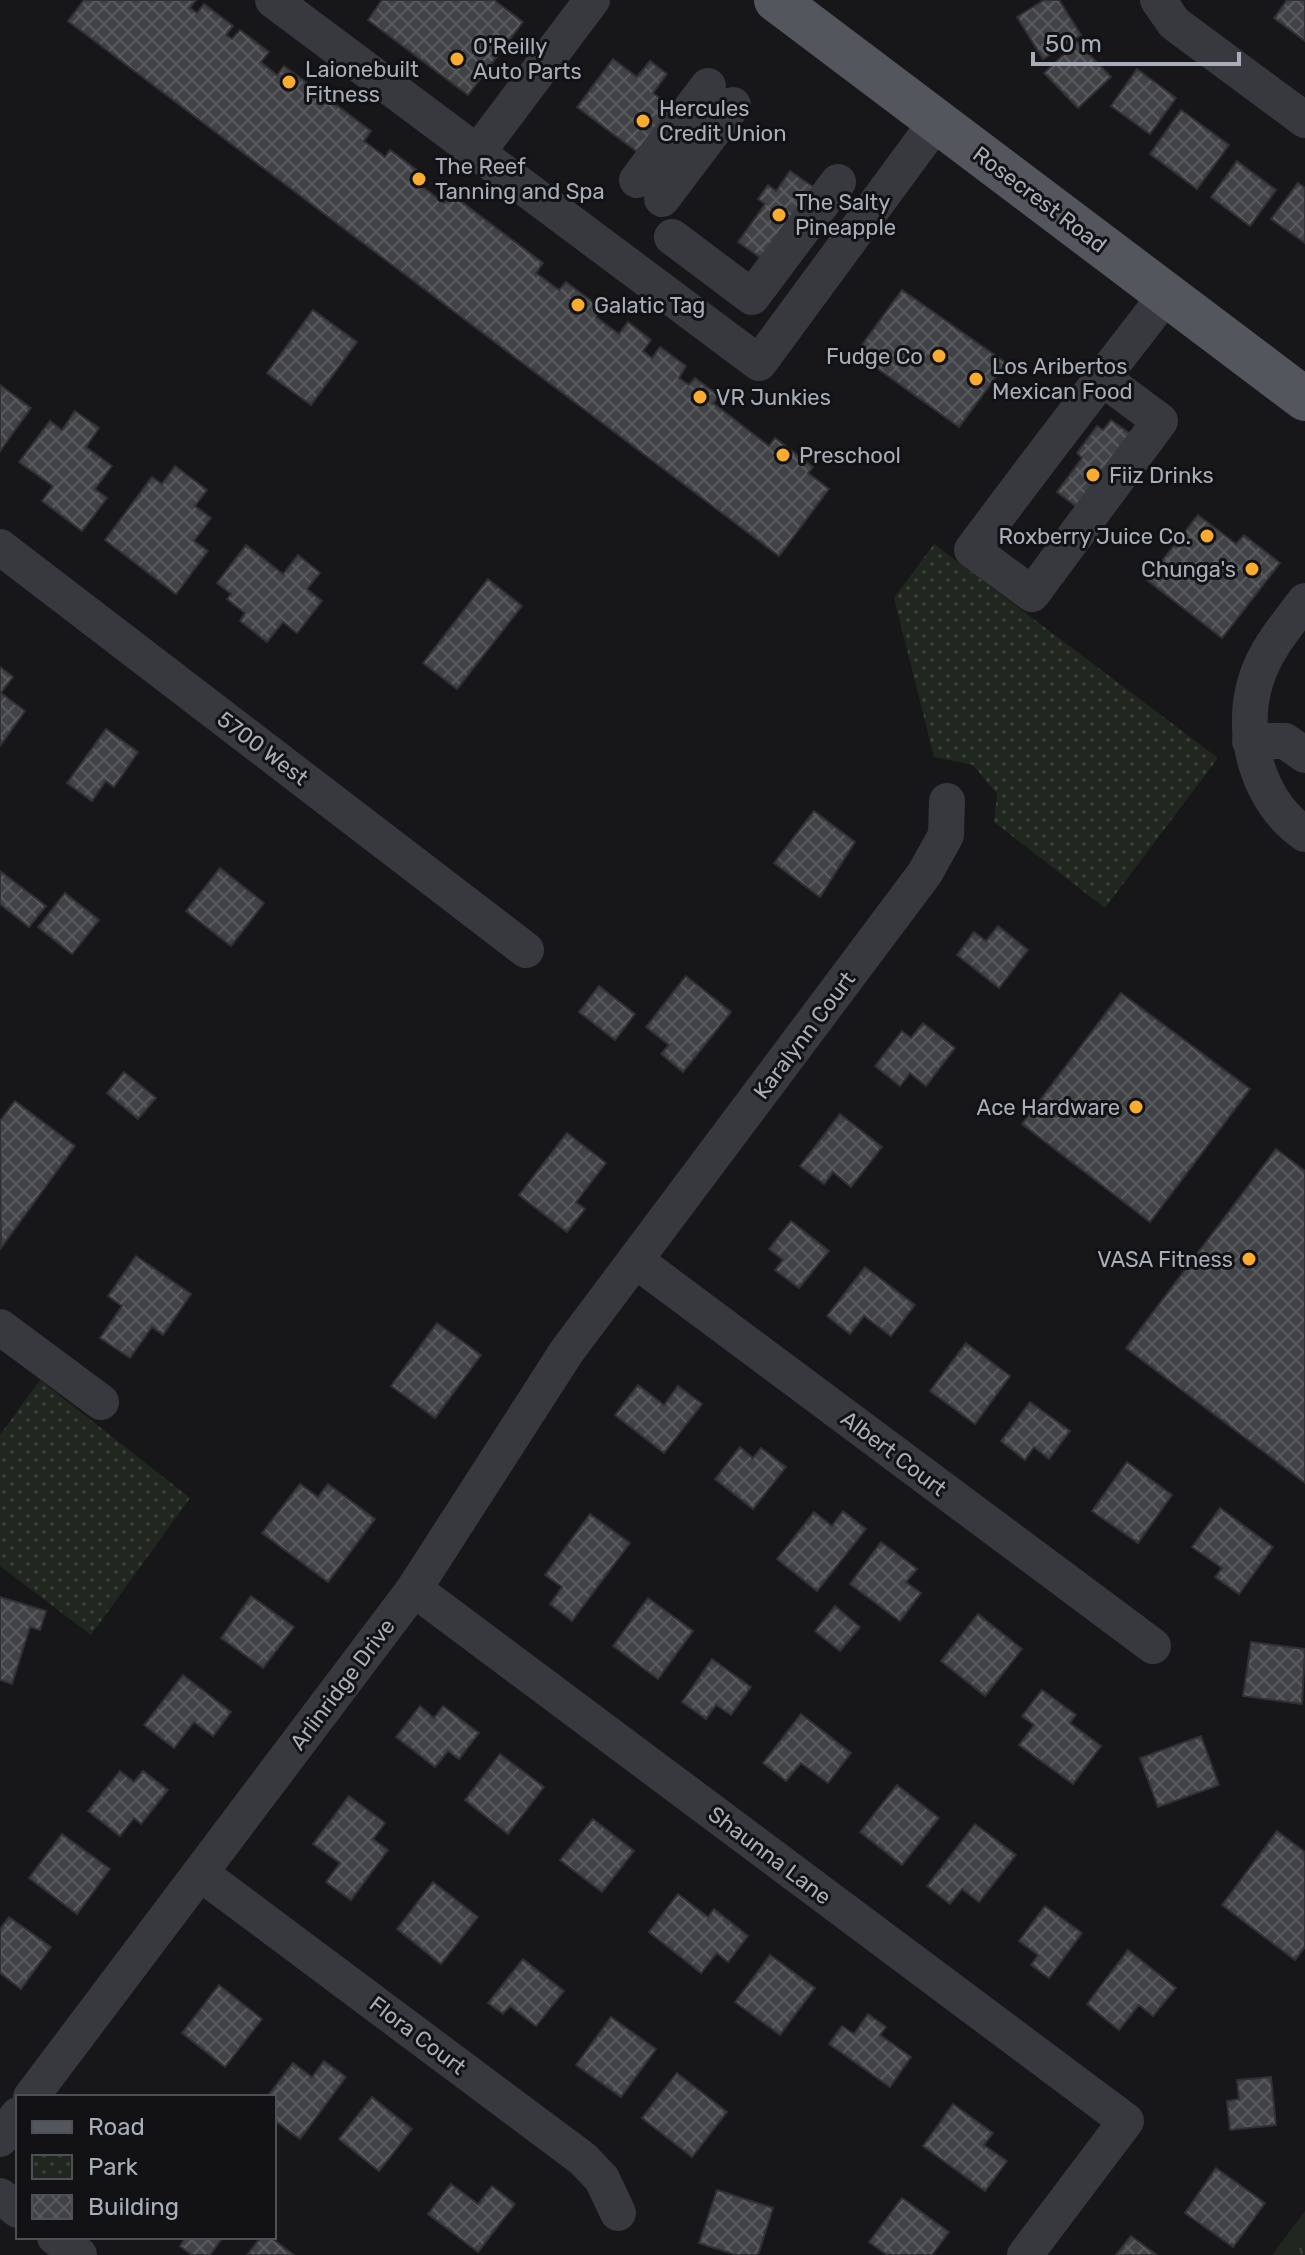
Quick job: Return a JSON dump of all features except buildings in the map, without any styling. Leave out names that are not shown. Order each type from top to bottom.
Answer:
[{"type":"main road","name":"Rosecrest Road","points":[[776,0],[1305,399]]},
{"type":"street","points":[[273,0],[759,363],[937,121]]},
{"type":"street","points":[[477,153],[592,0]]},
{"type":"street","points":[[1158,0],[1174,23],[1305,120]]},
{"type":"street","points":[[650,189],[720,95]]},
{"type":"street","points":[[672,237],[752,297],[838,182]]},
{"type":"street","points":[[1102,378],[1160,421],[1032,594],[972,550],[1102,378],[1167,294]]},
{"type":"street","name":"5700 West","points":[[0,547],[526,950]]},
{"type":"street","points":[[1305,601],[1271,646],[1256,680],[1250,741],[1275,807],[1305,834]]},
{"type":"street","points":[[1250,741],[1285,741],[1305,755]]},
{"type":"street","name":"Karalynn Court","points":[[635,1260],[925,873],[946,835],[947,801]]},
{"type":"street","name":"Arlinridge Drive","points":[[33,2095],[414,1589],[541,1389],[635,1260]]},
{"type":"street","name":"Albert Court","points":[[635,1260],[1153,1646]]},
{"type":"street","points":[[0,1327],[101,1402]]},
{"type":"street","name":"Shaunna Lane","points":[[414,1589],[1126,2121],[1025,2255]]},
{"type":"street","name":"Flora Court","points":[[200,1873],[583,2159],[602,2179],[618,2213]]},
{"type":"street","points":[[0,2139],[16,2118]]},
{"type":"street","points":[[0,2196],[16,2208]]},
{"type":"street","points":[[58,2239],[79,2255]]},
{"type":"green space","points":[[934,544],[1218,758],[1105,908],[994,822],[997,794],[973,765],[934,757],[894,598]]},
{"type":"green space","points":[[40,1380],[190,1498],[91,1635],[0,1566],[0,1435]]},
{"type":"green space","points":[[1305,2211],[1305,2255],[1272,2255]]},
{"type":"place","name":"O'Reilly Auto Parts","points":[[457,59]]},
{"type":"place","name":"Laionebuilt Fitness","points":[[289,82]]},
{"type":"place","name":"Hercules Credit Union","points":[[643,121]]},
{"type":"place","name":"The Reef Tanning and Spa","points":[[419,179]]},
{"type":"place","name":"The Salty Pineapple","points":[[779,215]]},
{"type":"place","name":"Galatic Tag","points":[[578,305]]},
{"type":"place","name":"Fudge Co","points":[[939,356]]},
{"type":"place","name":"Los Aribertos Mexican Food","points":[[976,379]]},
{"type":"place","name":"VR Junkies","points":[[700,397]]},
{"type":"place","name":"Preschool","points":[[783,455]]},
{"type":"place","name":"Fiiz Drinks","points":[[1093,475]]},
{"type":"place","name":"Roxberry Juice Co.","points":[[1207,536]]},
{"type":"place","name":"Chunga's","points":[[1252,569]]},
{"type":"place","name":"Ace Hardware","points":[[1136,1107]]},
{"type":"place","name":"VASA Fitness","points":[[1249,1259]]}]
